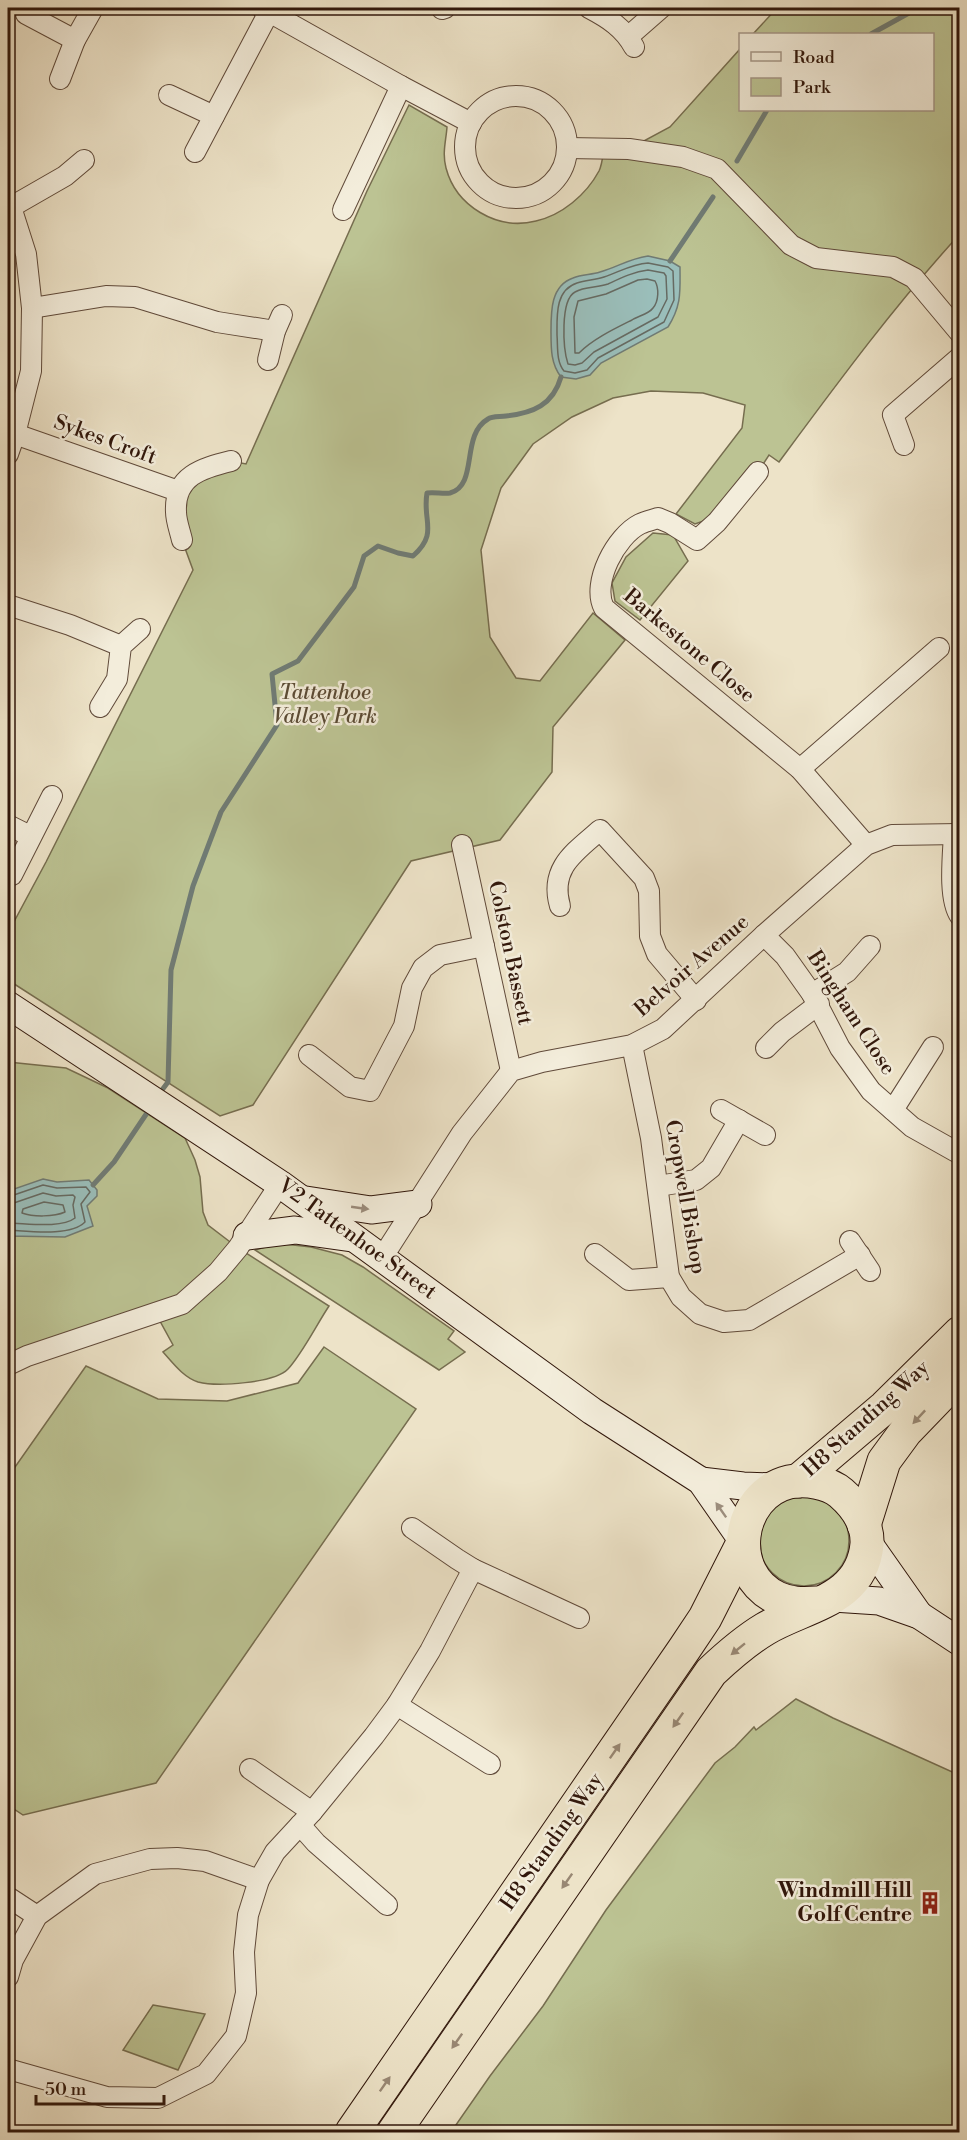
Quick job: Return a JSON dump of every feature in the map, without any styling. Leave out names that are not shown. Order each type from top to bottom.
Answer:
[{"type":"highway","name":"H8 Standing Way","points":[[787,1484],[885,1407],[960,1333]]},
{"type":"highway","name":"H8 Standing Way","points":[[866,1533],[884,1461],[906,1431],[960,1375]]},
{"type":"highway","points":[[819,1482],[839,1491],[855,1505],[866,1533],[865,1558],[858,1574],[847,1588],[825,1600],[795,1604],[775,1597],[758,1584],[747,1566],[742,1543],[745,1524],[752,1509],[762,1497],[787,1484],[819,1482]]},
{"type":"highway","name":"H8 Standing Way","points":[[352,2133],[685,1648],[718,1592],[742,1543]]},
{"type":"highway","name":"H8 Standing Way","points":[[394,2133],[711,1672],[739,1647],[766,1628],[825,1600]]},
{"type":"street","points":[[60,79],[75,40],[93,8]]},
{"type":"street","points":[[589,8],[611,20],[631,42],[661,8]]},
{"type":"street","points":[[195,152],[265,10],[471,123]]},
{"type":"street","points":[[26,14],[75,40]]},
{"type":"street","points":[[343,210],[349,174],[401,86]]},
{"type":"street","points":[[169,95],[214,116]]},
{"type":"street","points":[[513,96],[529,98],[545,105],[557,116],[565,131],[567,148],[564,165],[556,179],[543,190],[528,196],[512,197],[495,193],[481,184],[471,171],[466,155],[466,138],[471,123],[482,109],[496,100],[513,96]]},
{"type":"street","points":[[567,148],[629,149],[683,157],[717,169],[791,245],[816,258],[893,267],[914,278],[960,333]]},
{"type":"street","points":[[8,454],[31,371],[32,308],[26,254],[9,205],[71,183],[84,160]]},
{"type":"street","points":[[32,308],[106,296],[135,297],[217,322],[278,323],[268,360]]},
{"type":"street","points":[[904,445],[893,415],[960,357]]},
{"type":"street","name":"Sykes Croft","points":[[15,434],[178,491]]},
{"type":"street","points":[[182,540],[176,512],[178,491],[185,480],[196,472],[231,461]]},
{"type":"street","name":"Barkestone Close","points":[[758,472],[717,522],[696,540],[658,518],[639,525],[618,545],[601,576],[600,600],[604,608],[800,769],[866,845]]},
{"type":"street","points":[[8,605],[70,625],[121,646]]},
{"type":"street","points":[[100,707],[117,678],[121,646],[140,629]]},
{"type":"street","points":[[800,769],[939,648]]},
{"type":"street","points":[[12,875],[52,796]]},
{"type":"street","points":[[8,825],[30,836]]},
{"type":"street","points":[[560,906],[557,884],[567,859],[600,830],[644,879],[649,891],[650,936],[657,954],[696,1000]]},
{"type":"street","points":[[957,834],[954,894],[956,911],[960,916]]},
{"type":"street","name":"Belvoir Avenue","points":[[511,1071],[542,1062],[632,1045],[663,1029],[764,935],[866,845],[892,835],[957,834]]},
{"type":"street","name":"Colston Bassett","points":[[462,845],[511,1071]]},
{"type":"street","name":"Bingham Close","points":[[764,935],[784,956],[815,999],[840,1048],[871,1092],[912,1127],[960,1154]]},
{"type":"street","points":[[309,1055],[350,1087],[370,1092],[404,1026],[412,988],[423,968],[440,955],[484,946]]},
{"type":"street","points":[[766,1048],[815,999],[847,972],[870,946]]},
{"type":"street","name":"V2 Tattenhoe Street","points":[[8,1005],[280,1184],[592,1411],[701,1481],[742,1543]]},
{"type":"street","name":"Cropwell Bishop","points":[[632,1045],[639,1073],[658,1186],[669,1277],[681,1297],[700,1314],[724,1322],[749,1320],[860,1256]]},
{"type":"street","points":[[893,1110],[933,1047]]},
{"type":"street","points":[[382,1257],[472,1118],[511,1071]]},
{"type":"street","points":[[721,1110],[765,1135]]},
{"type":"street","points":[[658,1186],[696,1180],[711,1168],[739,1120]]},
{"type":"street","points":[[8,1365],[27,1356],[182,1304],[218,1272],[248,1236],[280,1184]]},
{"type":"street","points":[[302,1200],[371,1210],[418,1204]]},
{"type":"street","points":[[248,1236],[295,1230],[353,1238]]},
{"type":"street","points":[[595,1254],[629,1280],[669,1277]]},
{"type":"street","name":"V2 Tattenhoe Street","points":[[701,1481],[743,1486],[787,1484]]},
{"type":"street","points":[[412,1528],[473,1569],[579,1618]]},
{"type":"street","points":[[866,1533],[891,1575],[919,1615]]},
{"type":"street","points":[[8,2069],[107,2097],[158,2098],[206,2074],[236,2036],[246,1993],[244,1952],[248,1915],[259,1880],[275,1852],[306,1819],[397,1705],[430,1651],[473,1569]]},
{"type":"street","points":[[825,1600],[879,1602],[919,1615],[951,1636]]},
{"type":"street","points":[[397,1705],[490,1764]]},
{"type":"street","points":[[250,1769],[306,1819],[316,1843],[387,1905]]},
{"type":"street","points":[[8,1977],[13,1960],[37,1916],[95,1874],[150,1859],[177,1858],[205,1861],[259,1880]]},
{"type":"street","points":[[8,1897],[37,1916]]},
{"type":"green space","name":"Tattenhoe Valley Park","points":[[777,8],[959,8],[959,235],[889,318],[779,462],[769,455],[758,472],[712,518],[695,524],[676,514],[742,428],[745,405],[703,393],[651,391],[613,398],[572,417],[533,444],[501,488],[481,550],[490,637],[516,678],[540,681],[593,613],[625,640],[553,727],[552,772],[500,840],[411,861],[253,1105],[220,1116],[8,980],[8,933],[193,570],[182,540],[178,491],[231,461],[246,464],[367,191],[409,105],[447,127],[445,163],[451,182],[459,194],[469,204],[493,219],[521,223],[536,221],[555,214],[580,196],[599,171],[604,148],[629,149],[670,127],[739,50],[739,111],[934,111],[934,33],[754,33]]},
{"type":"green space","points":[[653,533],[673,535],[688,561],[640,620],[615,601],[612,583],[626,557]]},
{"type":"green space","points":[[8,1062],[66,1068],[108,1088],[185,1138],[200,1177],[203,1212],[208,1225],[238,1248],[329,1306],[288,1369],[271,1378],[245,1383],[218,1384],[193,1380],[163,1352],[173,1345],[156,1314],[8,1365]]},
{"type":"green space","points":[[284,1244],[311,1247],[342,1255],[363,1267],[454,1331],[448,1339],[465,1352],[439,1370],[255,1250]]},
{"type":"green space","points":[[324,1347],[416,1409],[156,1783],[23,1815],[8,1805],[8,1477],[86,1366],[158,1399],[227,1401],[298,1383]]},
{"type":"green space","points":[[804,1496],[821,1499],[836,1509],[846,1524],[849,1541],[846,1558],[836,1573],[821,1583],[804,1586],[787,1583],[772,1573],[762,1558],[759,1541],[762,1524],[772,1509],[787,1499]]},
{"type":"green space","name":"Windmill Hill Golf Centre","points":[[796,1699],[959,1775],[959,2132],[451,2132],[543,2006],[606,1910],[715,1763],[735,1747],[754,1727],[756,1730]]},
{"type":"green space","points":[[153,2005],[205,2014],[178,2070],[123,2050]]},
{"type":"water","points":[[648,256],[670,261],[680,267],[678,305],[668,327],[601,363],[590,375],[576,379],[561,377],[553,362],[551,339],[553,301],[560,287],[576,277],[600,272]]},
{"type":"water","points":[[43,1179],[57,1182],[89,1180],[97,1190],[97,1196],[87,1206],[93,1226],[65,1237],[8,1236],[8,1195],[11,1190]]},
{"type":"waterway","points":[[873,33],[918,8]]},
{"type":"waterway","points":[[737,161],[766,111]]},
{"type":"waterway","points":[[670,261],[713,197]]},
{"type":"waterway","points":[[159,1094],[168,1082],[171,970],[193,886],[221,812],[277,725],[272,674],[298,661],[354,587],[364,556],[378,546],[413,556],[421,548],[428,533],[427,493],[450,493],[459,488],[467,470],[474,436],[480,426],[490,418],[525,413],[541,406],[553,394],[561,377]]},
{"type":"waterway","points":[[93,1185],[114,1162],[151,1107]]},
{"type":"place","name":"Windmill Hill Golf Centre","points":[[930,1903]]}]
